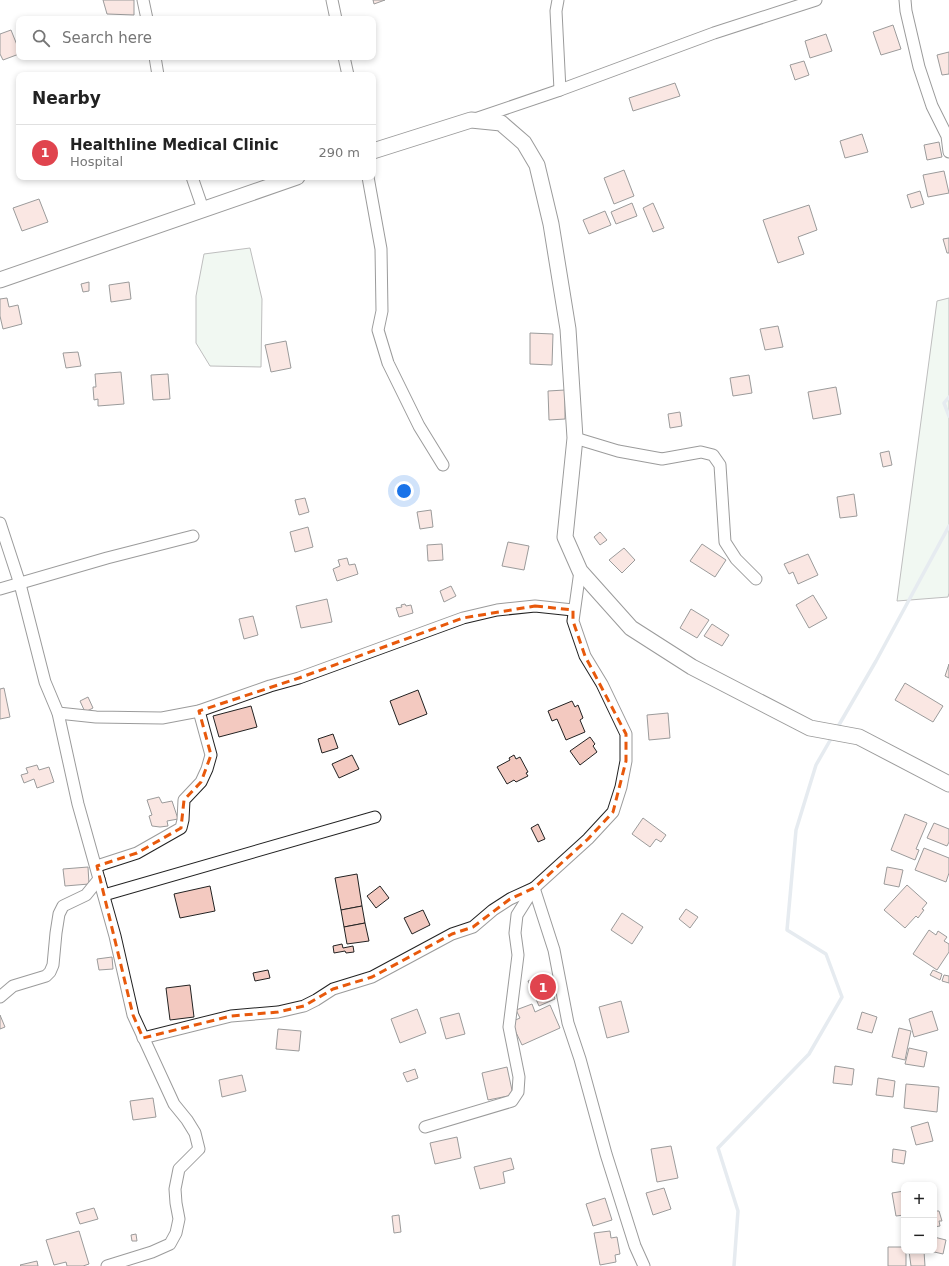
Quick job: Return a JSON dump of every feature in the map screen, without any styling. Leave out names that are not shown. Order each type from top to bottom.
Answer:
[{"type":"main road","points":[[376,150],[471,120],[501,123],[524,143],[537,165],[551,224],[568,329],[576,438],[565,537],[580,570],[631,628],[692,667],[810,728],[858,737],[949,784]]},
{"type":"main road","points":[[0,280],[288,180]]},
{"type":"street","points":[[143,0],[146,16]]},
{"type":"street","points":[[332,0],[335,16]]},
{"type":"street","points":[[558,0],[556,11],[560,90]]},
{"type":"street","points":[[471,120],[560,90],[714,33],[816,0]]},
{"type":"street","points":[[905,0],[918,67],[932,106],[947,136],[949,152]]},
{"type":"street","points":[[156,60],[158,72]]},
{"type":"street","points":[[345,60],[347,72]]},
{"type":"street","points":[[193,180],[203,209]]},
{"type":"street","points":[[369,180],[381,249],[382,311],[378,330],[388,363],[419,426],[443,465]]},
{"type":"street","points":[[576,438],[618,451],[662,459],[701,452],[713,455],[720,465],[725,542],[736,560],[756,579]]},
{"type":"street","points":[[0,523],[20,584],[45,682],[58,713],[78,804],[97,866],[133,1015],[156,1062],[174,1104],[188,1120],[195,1133],[199,1149],[179,1168],[175,1189],[179,1219],[176,1233],[170,1244],[152,1252],[107,1266]]},
{"type":"street","points":[[0,589],[107,558],[193,536]]},
{"type":"street","points":[[425,1127],[512,1101],[518,1092],[519,1077],[509,1027],[518,955],[515,933],[517,915],[534,888],[588,839],[613,812],[621,787],[626,761],[626,734],[602,684],[585,656],[573,621],[573,610],[580,570]]},
{"type":"street","points":[[58,713],[96,717],[162,718],[199,711],[270,686],[299,678],[463,618],[497,610],[535,606],[573,610]]},
{"type":"street","points":[[97,866],[137,853],[180,828],[183,820],[184,800],[201,782],[211,755],[199,711]]},
{"type":"street","points":[[104,895],[376,817]]},
{"type":"street","points":[[0,997],[13,986],[46,976],[50,972],[53,965],[59,914],[63,906],[86,895],[99,879]]},
{"type":"street","points":[[143,1038],[230,1016],[278,1012],[304,1006],[334,989],[372,977],[452,934],[473,927],[493,910],[510,899],[534,888]]},
{"type":"street","points":[[534,888],[554,950],[568,1023],[580,1059],[606,1154],[635,1246],[644,1266]]},
{"type":"highlighted area","points":[[535,606],[573,610],[573,621],[585,656],[626,734],[626,761],[613,812],[588,839],[534,888],[510,899],[473,927],[452,934],[372,977],[333,989],[304,1006],[278,1012],[231,1016],[143,1038],[133,1015],[97,866],[137,853],[181,828],[184,800],[201,782],[211,755],[199,711],[299,678],[463,618]]},
{"type":"green space","points":[[250,248],[262,299],[261,367],[210,366],[196,343],[196,296],[204,254]]},
{"type":"green space","points":[[949,298],[949,593],[948,597],[897,601],[937,301]]},
{"type":"building","points":[[103,0],[134,0],[134,15],[107,14]]},
{"type":"building","points":[[373,0],[385,0],[374,4]]},
{"type":"building","points":[[893,25],[901,49],[881,55],[873,32]]},
{"type":"building","points":[[11,30],[16,42],[16,55],[3,60],[0,54],[0,34]]},
{"type":"building","points":[[826,34],[832,51],[810,58],[805,41]]},
{"type":"building","points":[[949,52],[949,74],[942,75],[937,55]]},
{"type":"building","points":[[804,61],[809,75],[795,80],[790,65]]},
{"type":"building","points":[[675,83],[680,96],[633,111],[629,98]]},
{"type":"building","points":[[862,134],[868,152],[845,158],[840,141]]},
{"type":"building","points":[[939,142],[942,157],[927,160],[924,145]]},
{"type":"building","points":[[624,170],[634,196],[614,204],[604,178]]},
{"type":"building","points":[[944,171],[949,193],[928,197],[923,175]]},
{"type":"building","points":[[920,191],[924,204],[911,208],[907,195]]},
{"type":"building","points":[[39,199],[48,222],[22,231],[13,208]]},
{"type":"building","points":[[632,203],[637,216],[616,224],[611,212]]},
{"type":"building","points":[[653,203],[664,228],[653,232],[643,208]]},
{"type":"building","points":[[809,205],[817,230],[798,237],[804,254],[778,263],[763,220]]},
{"type":"building","points":[[605,211],[611,225],[589,234],[583,220]]},
{"type":"building","points":[[949,238],[949,253],[947,253],[943,239]]},
{"type":"building","points":[[89,282],[89,291],[83,292],[81,284]]},
{"type":"building","points":[[129,282],[131,299],[111,302],[109,285]]},
{"type":"building","points":[[7,298],[9,307],[18,305],[22,324],[3,329],[0,316],[0,299]]},
{"type":"building","points":[[778,326],[783,347],[765,350],[760,329]]},
{"type":"building","points":[[530,333],[553,334],[552,365],[530,364]]},
{"type":"building","points":[[286,341],[291,368],[271,372],[265,345]]},
{"type":"building","points":[[78,352],[81,366],[66,368],[63,353]]},
{"type":"building","points":[[121,372],[124,404],[98,406],[98,399],[94,400],[93,387],[96,387],[95,374]]},
{"type":"building","points":[[168,374],[170,399],[153,400],[151,375]]},
{"type":"building","points":[[749,375],[752,393],[733,396],[730,378]]},
{"type":"building","points":[[836,387],[841,414],[813,419],[808,392]]},
{"type":"building","points":[[565,390],[565,419],[549,420],[548,391]]},
{"type":"building","points":[[680,412],[682,426],[670,428],[668,414]]},
{"type":"building","points":[[889,451],[892,465],[883,467],[880,453]]},
{"type":"building","points":[[854,494],[857,516],[840,518],[837,497]]},
{"type":"building","points":[[305,498],[309,512],[299,515],[295,500]]},
{"type":"building","points":[[431,510],[433,527],[420,529],[417,512]]},
{"type":"building","points":[[308,527],[313,547],[295,552],[290,532]]},
{"type":"building","points":[[600,532],[607,540],[600,545],[594,537]]},
{"type":"building","points":[[508,542],[529,546],[524,570],[502,566]]},
{"type":"building","points":[[442,544],[443,560],[428,561],[427,545]]},
{"type":"building","points":[[702,544],[726,560],[715,577],[690,561]]},
{"type":"building","points":[[624,548],[635,560],[622,573],[609,560]]},
{"type":"building","points":[[808,554],[818,575],[798,584],[793,572],[789,574],[784,564]]},
{"type":"building","points":[[347,558],[349,565],[355,564],[358,574],[337,581],[333,569],[340,566],[338,560]]},
{"type":"building","points":[[451,586],[456,596],[444,602],[440,591]]},
{"type":"building","points":[[813,595],[827,618],[809,628],[796,605]]},
{"type":"building","points":[[327,599],[332,622],[301,628],[296,606]]},
{"type":"building","points":[[405,604],[406,606],[411,605],[413,613],[399,617],[396,608],[402,607],[401,605]]},
{"type":"building","points":[[691,609],[709,620],[697,638],[680,628]]},
{"type":"building","points":[[253,616],[258,635],[244,639],[239,619]]},
{"type":"building","points":[[712,624],[729,635],[722,646],[704,636]]},
{"type":"building","points":[[949,664],[949,678],[945,676]]},
{"type":"building","points":[[905,683],[943,706],[933,722],[895,700]]},
{"type":"building","points":[[4,688],[10,717],[0,719],[0,689]]},
{"type":"building","points":[[418,690],[427,714],[399,725],[390,701]]},
{"type":"building","points":[[88,697],[93,708],[85,712],[80,701]]},
{"type":"building","points":[[572,701],[575,707],[578,705],[583,718],[580,720],[585,732],[566,740],[557,719],[552,721],[548,711]]},
{"type":"building","points":[[251,706],[257,727],[219,737],[213,716]]},
{"type":"building","points":[[668,713],[670,738],[649,740],[647,715]]},
{"type":"building","points":[[333,734],[338,748],[322,753],[318,739]]},
{"type":"building","points":[[590,737],[595,744],[593,746],[597,752],[580,765],[570,751]]},
{"type":"building","points":[[352,755],[359,769],[339,778],[332,764]]},
{"type":"building","points":[[514,755],[516,759],[520,757],[528,772],[526,773],[528,776],[516,782],[514,780],[507,784],[497,767],[510,760],[509,758]]},
{"type":"building","points":[[37,765],[39,770],[49,767],[54,782],[37,788],[34,779],[24,783],[21,775],[28,773],[26,768]]},
{"type":"building","points":[[159,797],[162,803],[172,801],[178,819],[167,821],[168,826],[152,826],[149,816],[152,815],[147,800]]},
{"type":"building","points":[[905,814],[927,823],[916,849],[919,850],[915,860],[891,850]]},
{"type":"building","points":[[643,818],[666,835],[661,842],[656,839],[650,847],[632,834]]},
{"type":"building","points":[[934,823],[949,829],[949,842],[947,846],[927,838]]},
{"type":"building","points":[[538,824],[545,839],[538,842],[531,828]]},
{"type":"building","points":[[924,848],[949,858],[949,873],[946,882],[915,870]]},
{"type":"building","points":[[88,867],[89,884],[65,886],[63,869]]},
{"type":"building","points":[[887,867],[903,870],[899,887],[884,884]]},
{"type":"building","points":[[357,874],[362,906],[341,910],[335,878]]},
{"type":"building","points":[[907,885],[927,903],[922,909],[924,910],[918,918],[916,916],[905,928],[884,910]]},
{"type":"building","points":[[210,886],[215,911],[180,918],[174,894]]},
{"type":"building","points":[[380,886],[389,898],[376,908],[367,896]]},
{"type":"building","points":[[362,906],[365,923],[344,927],[341,910]]},
{"type":"building","points":[[686,909],[698,917],[690,928],[679,919]]},
{"type":"building","points":[[423,910],[430,925],[412,934],[404,918]]},
{"type":"building","points":[[622,913],[643,927],[632,944],[611,930]]},
{"type":"building","points":[[365,923],[369,941],[347,944],[344,927]]},
{"type":"building","points":[[929,930],[936,935],[938,931],[947,937],[944,941],[949,944],[949,952],[937,970],[913,954]]},
{"type":"building","points":[[342,944],[343,948],[353,946],[354,952],[346,953],[345,951],[334,953],[333,946]]},
{"type":"building","points":[[112,957],[113,969],[99,970],[97,959]]},
{"type":"building","points":[[268,970],[270,978],[255,981],[253,973]]},
{"type":"building","points":[[933,970],[942,974],[940,980],[930,975]]},
{"type":"building","points":[[545,974],[555,999],[539,1006],[528,981]]},
{"type":"building","points":[[944,975],[949,976],[949,983],[942,981]]},
{"type":"building","points":[[190,985],[194,1017],[170,1020],[166,988]]},
{"type":"building","points":[[621,1001],[629,1032],[607,1038],[599,1007]]},
{"type":"building","points":[[532,1004],[535,1012],[550,1005],[560,1028],[522,1045],[511,1022],[520,1018],[516,1010]]},
{"type":"building","points":[[417,1009],[426,1033],[400,1043],[391,1019]]},
{"type":"building","points":[[932,1011],[938,1030],[914,1037],[909,1019]]},
{"type":"building","points":[[862,1012],[877,1017],[872,1033],[857,1029]]},
{"type":"building","points":[[459,1013],[465,1034],[446,1039],[440,1018]]},
{"type":"building","points":[[0,1015],[5,1027],[0,1029]]},
{"type":"building","points":[[899,1028],[911,1031],[905,1060],[892,1057]]},
{"type":"building","points":[[278,1029],[301,1031],[299,1051],[276,1049]]},
{"type":"building","points":[[909,1048],[927,1052],[924,1067],[905,1064]]},
{"type":"building","points":[[835,1066],[854,1069],[852,1085],[833,1083]]},
{"type":"building","points":[[507,1067],[513,1095],[488,1100],[482,1073]]},
{"type":"building","points":[[415,1069],[418,1078],[407,1082],[403,1073]]},
{"type":"building","points":[[242,1075],[246,1091],[222,1097],[219,1080]]},
{"type":"building","points":[[878,1078],[895,1081],[893,1097],[876,1095]]},
{"type":"building","points":[[906,1084],[939,1087],[937,1112],[904,1108]]},
{"type":"building","points":[[153,1098],[156,1117],[133,1120],[130,1101]]},
{"type":"building","points":[[928,1122],[933,1141],[916,1145],[911,1127]]},
{"type":"building","points":[[457,1137],[461,1158],[435,1164],[430,1143]]},
{"type":"building","points":[[671,1146],[678,1178],[657,1182],[651,1149]]},
{"type":"building","points":[[893,1149],[906,1151],[904,1164],[892,1162]]},
{"type":"building","points":[[511,1158],[514,1169],[503,1172],[505,1183],[480,1189],[474,1167]]},
{"type":"building","points":[[664,1188],[671,1209],[653,1215],[646,1193]]},
{"type":"building","points":[[901,1192],[901,1215],[896,1216],[892,1193]]},
{"type":"building","points":[[605,1198],[612,1220],[593,1226],[586,1204]]},
{"type":"building","points":[[94,1208],[98,1219],[80,1224],[76,1213]]},
{"type":"building","points":[[937,1211],[939,1211],[942,1221],[939,1221],[940,1226],[937,1226]]},
{"type":"building","points":[[399,1215],[401,1232],[394,1233],[392,1216]]},
{"type":"building","points":[[79,1231],[89,1264],[83,1266],[67,1266],[66,1262],[54,1265],[46,1240]]},
{"type":"building","points":[[610,1231],[611,1238],[617,1237],[620,1254],[615,1255],[616,1262],[600,1265],[594,1233]]},
{"type":"building","points":[[136,1234],[137,1241],[132,1241],[131,1235]]},
{"type":"building","points":[[937,1238],[946,1240],[943,1254],[937,1253]]},
{"type":"building","points":[[888,1247],[901,1247],[901,1254],[906,1254],[906,1266],[888,1266]]},
{"type":"building","points":[[909,1254],[924,1254],[925,1266],[911,1266]]},
{"type":"building","points":[[37,1261],[38,1266],[20,1265]]},
{"type":"waterway","points":[[949,397],[944,403],[949,416]]},
{"type":"waterway","points":[[836,730],[876,661],[949,526]]},
{"type":"waterway","points":[[734,1266],[738,1211],[718,1148],[809,1054],[842,997],[826,954],[787,930],[796,830],[816,765],[832,737]]},
{"type":"place","name":"Healthline Medical Clinic","points":[[543,987]]}]
